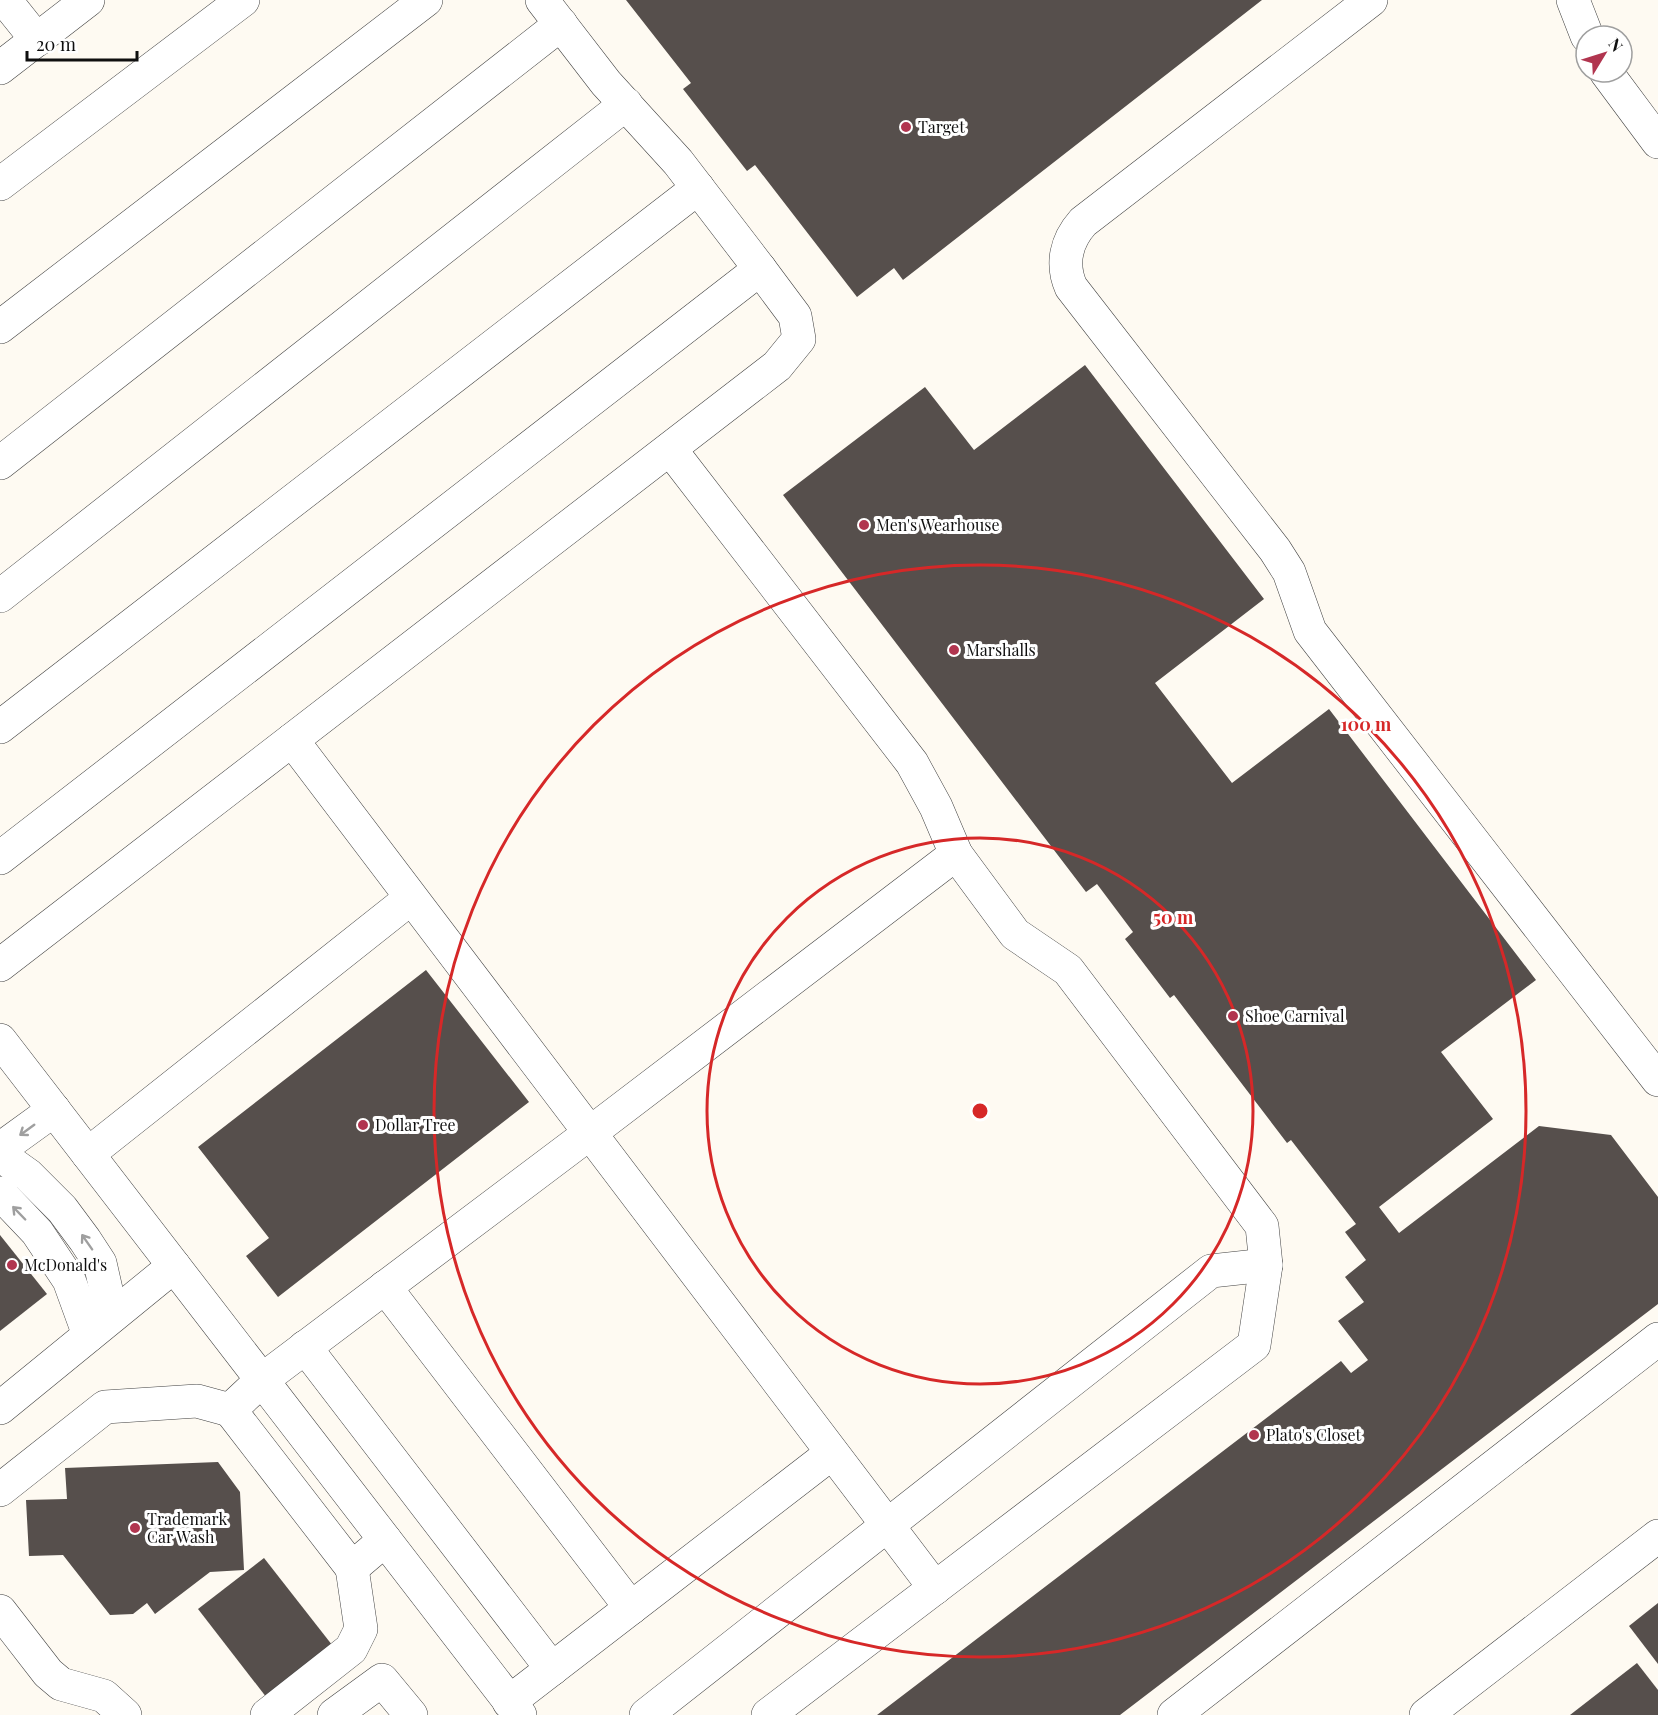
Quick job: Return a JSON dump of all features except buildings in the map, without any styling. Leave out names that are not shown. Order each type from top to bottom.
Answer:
[{"type":"street","points":[[5,0],[37,40]]},
{"type":"street","points":[[0,68],[88,0]]},
{"type":"street","points":[[0,184],[243,0]]},
{"type":"street","points":[[0,327],[426,0]]},
{"type":"street","points":[[1371,0],[1083,222],[1072,236],[1068,248],[1066,275],[1071,288],[1275,550],[1289,572],[1310,631],[1658,1080]]},
{"type":"street","points":[[1573,0],[1582,24]]},
{"type":"street","points":[[0,463],[551,12],[606,83],[698,188],[760,269],[795,316],[799,339],[777,366],[0,965]]},
{"type":"street","points":[[1615,84],[1658,142]]},
{"type":"street","points":[[0,596],[626,104]]},
{"type":"street","points":[[0,727],[698,188]]},
{"type":"street","points":[[0,858],[760,269]]},
{"type":"street","points":[[670,448],[912,763],[936,807],[956,854],[1015,934],[1068,970],[1262,1226],[1266,1265],[1254,1346],[768,1715]]},
{"type":"street","points":[[292,740],[935,1588]]},
{"type":"street","points":[[230,1410],[262,1380],[305,1347],[956,854]]},
{"type":"street","points":[[88,1154],[411,898]]},
{"type":"street","points":[[0,1040],[514,1708],[552,1669],[832,1453]]},
{"type":"street","points":[[0,1149],[54,1110]]},
{"type":"street","points":[[0,1155],[28,1174],[62,1209],[100,1263],[101,1326]]},
{"type":"street","points":[[0,1193],[37,1232],[101,1326]]},
{"type":"street","points":[[646,1715],[1210,1271],[1266,1265]]},
{"type":"street","points":[[0,1408],[174,1266]]},
{"type":"street","points":[[385,1287],[631,1608]]},
{"type":"street","points":[[1174,1715],[1658,1339]]},
{"type":"street","points":[[305,1347],[552,1669]]},
{"type":"street","points":[[0,1490],[105,1407],[196,1401],[230,1410],[352,1568],[361,1629],[351,1649],[267,1715]]},
{"type":"street","points":[[1426,1715],[1658,1536]]},
{"type":"street","points":[[352,1568],[385,1540]]},
{"type":"street","points":[[0,1611],[48,1673],[61,1683],[104,1696],[125,1715]]},
{"type":"street","points":[[334,1715],[382,1680],[411,1715]]},
{"type":"place","name":"Target","points":[[906,127]]},
{"type":"place","name":"Men's Wearhouse","points":[[864,525]]},
{"type":"place","name":"Marshalls","points":[[954,650]]},
{"type":"place","name":"Shoe Carnival","points":[[1233,1016]]},
{"type":"place","name":"Dollar Tree","points":[[363,1125]]},
{"type":"place","name":"McDonald's","points":[[12,1265]]},
{"type":"place","name":"Plato's Closet","points":[[1254,1435]]},
{"type":"place","name":"Trademark Car Wash","points":[[135,1528]]}]
